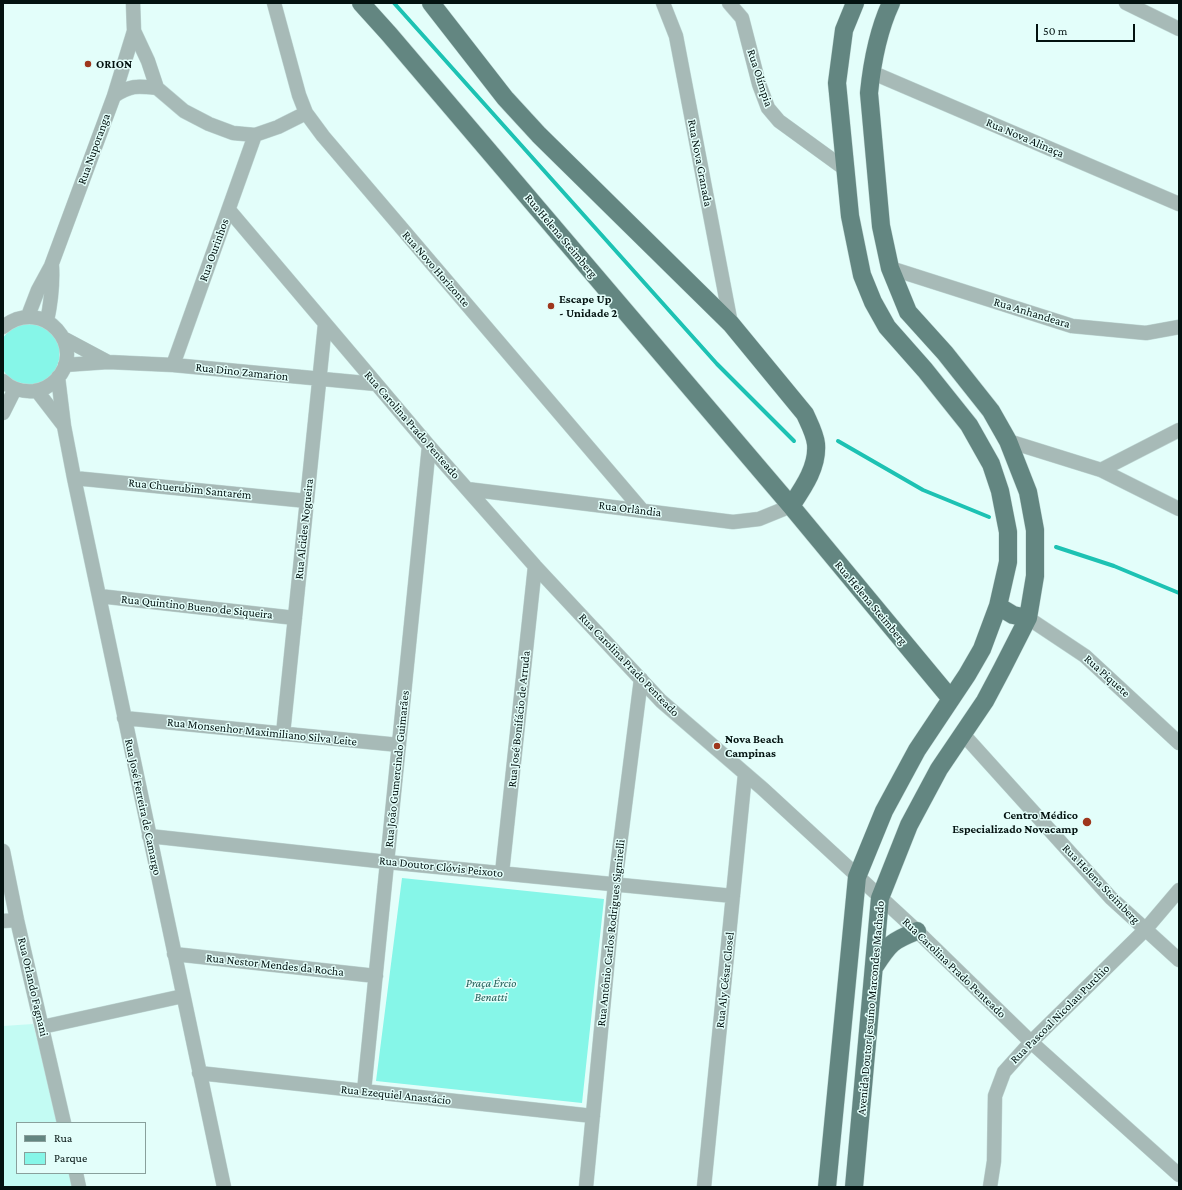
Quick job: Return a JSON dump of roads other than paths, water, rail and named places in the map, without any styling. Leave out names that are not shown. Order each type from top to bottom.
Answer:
[{"type":"main road","name":"Rua Helena Steimberg","points":[[361,3],[791,506],[951,699]]},
{"type":"main road","points":[[431,3],[505,98],[539,135],[731,324],[805,414],[812,429],[816,444],[813,467],[805,485],[791,506]]},
{"type":"main road","name":"Avenida Doutor Jesuíno Marcondes Machado","points":[[828,1187],[858,877],[884,811],[917,750],[967,675],[982,649],[998,606],[1008,562],[1008,532],[1000,491],[991,464],[969,425],[887,326],[873,302],[862,275],[850,216],[837,83],[844,30],[855,3]]},
{"type":"main road","name":"Avenida Doutor Jesuíno Marcondes Machado","points":[[854,1187],[880,898],[909,825],[939,769],[985,701],[1028,618],[1036,576],[1035,530],[1028,492],[1008,441],[991,411],[945,353],[908,312],[890,268],[881,226],[869,93],[871,72],[884,19],[890,3]]},
{"type":"main road","points":[[976,436],[979,429],[984,424],[990,421],[998,422]]},
{"type":"main road","points":[[998,606],[1013,615],[1028,618]]},
{"type":"main road","points":[[884,811],[909,825]]},
{"type":"main road","points":[[874,966],[887,948],[897,939],[918,932]]},
{"type":"street","points":[[133,3],[134,31],[148,61],[157,88],[184,111],[210,124],[233,133],[255,135],[278,127],[306,113]]},
{"type":"street","name":"Rua Novo Horizonte","points":[[274,3],[296,87],[306,113],[323,136],[642,510]]},
{"type":"street","name":"Rua Nova Granada","points":[[663,3],[676,36],[731,324]]},
{"type":"street","name":"Rua Olímpia","points":[[729,3],[742,18],[759,84],[768,108],[779,121],[845,169]]},
{"type":"street","points":[[1126,3],[1179,29]]},
{"type":"street","name":"Rua Nuporanga","points":[[28,316],[38,290],[52,266],[114,96],[134,31]]},
{"type":"street","name":"Rua Nova Alinaça","points":[[871,72],[1179,204]]},
{"type":"street","points":[[114,96],[126,88],[139,86],[157,88]]},
{"type":"street","name":"Rua Ourinhos","points":[[173,365],[255,135]]},
{"type":"street","name":"Rua Carolina Prado Penteado","points":[[229,210],[466,489],[661,701],[745,774],[858,877],[918,932],[1031,1042],[1179,1175]]},
{"type":"street","name":"Rua Nuporanga","points":[[47,321],[53,282],[52,266]]},
{"type":"street","name":"Rua Anhandeara","points":[[890,268],[1072,326],[1146,333],[1179,327]]},
{"type":"street","points":[[3,327],[9,322],[18,318],[28,316],[38,317],[47,321],[56,328],[63,338],[67,351],[65,365],[58,378],[37,391],[15,389],[3,381]]},
{"type":"street","name":"Rua Alcides Nogueira","points":[[283,734],[325,324]]},
{"type":"street","name":"Rua Dino Zamarion","points":[[63,338],[108,362]]},
{"type":"street","name":"Rua Dino Zamarion","points":[[65,365],[108,362],[173,365],[376,384]]},
{"type":"street","name":"Rua José Ferreira de Camargo","points":[[58,378],[64,426],[74,478],[224,1187]]},
{"type":"street","points":[[3,413],[15,389]]},
{"type":"street","name":"Rua José Ferreira de Camargo","points":[[37,391],[64,426]]},
{"type":"street","points":[[1101,470],[1179,430]]},
{"type":"street","points":[[1008,441],[1101,470],[1179,509]]},
{"type":"street","name":"Rua João Gumercindo Guimarães","points":[[364,1091],[429,446]]},
{"type":"street","name":"Rua Chuerubim Santarém","points":[[74,478],[307,501]]},
{"type":"street","name":"Rua Orlândia","points":[[466,489],[732,522],[759,520],[791,506]]},
{"type":"street","name":"Rua José Bonifácio de Arruda","points":[[502,873],[536,566]]},
{"type":"street","name":"Rua Quintino Bueno de Siqueira","points":[[99,596],[295,618]]},
{"type":"street","name":"Rua Piquete","points":[[1028,618],[1085,656],[1179,743]]},
{"type":"street","name":"Rua Antônio Carlos Rodrigues Signirelli","points":[[586,1187],[615,884],[641,679]]},
{"type":"street","name":"Rua Monsenhor Maximiliano Silva Leite","points":[[124,718],[399,745]]},
{"type":"street","name":"Rua Helena Steimberg","points":[[963,734],[1111,898],[1179,960]]},
{"type":"street","name":"Rua Aly César Closel","points":[[704,1187],[745,774]]},
{"type":"street","name":"Rua Doutor Clóvis Peixoto","points":[[149,836],[387,862],[733,896]]},
{"type":"street","name":"Rua Orlando Fagnani","points":[[3,851],[17,920],[64,1122]]},
{"type":"street","name":"Rua Pascoal Nicolau Purchio","points":[[990,1187],[994,1161],[995,1096],[1004,1072],[1031,1042],[1146,930],[1179,890]]},
{"type":"street","points":[[3,921],[17,920]]},
{"type":"street","name":"Rua Nestor Mendes da Rocha","points":[[174,954],[376,976]]},
{"type":"street","points":[[42,1027],[183,996]]},
{"type":"street","name":"Rua Ezequiel Anastácio","points":[[199,1073],[593,1116]]},
{"type":"street","name":"Rua Pascoal Nicolau Purchio","points":[[994,1161],[1000,1187]]},
{"type":"street","points":[[76,1174],[79,1187]]},
{"type":"waterway","points":[[394,3],[717,364],[794,441]]},
{"type":"waterway","points":[[838,441],[923,490],[989,517]]},
{"type":"waterway","points":[[1056,547],[1114,566],[1179,593]]},
{"type":"place","name":"ORION","points":[[88,64]]},
{"type":"place","name":"Escape Up - Unidade 2","points":[[551,306]]},
{"type":"place","name":"Nova Beach Campinas","points":[[717,746]]},
{"type":"place","name":"Centro Médico Especializado Novacamp","points":[[1087,822]]},
{"type":"park label","name":"Praça Ércio Benatti","points":[[491,990]]}]
